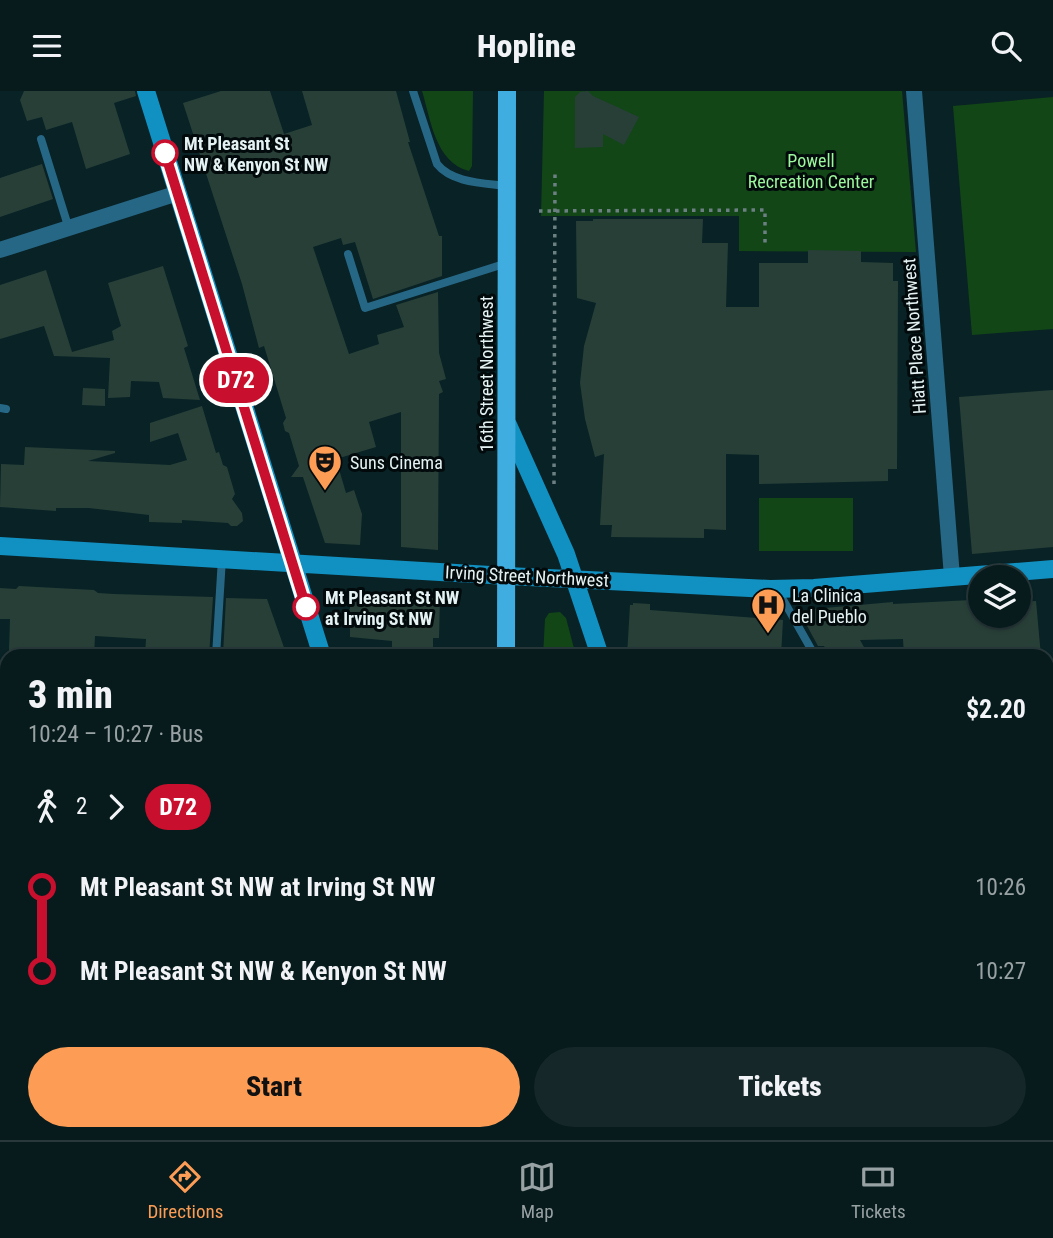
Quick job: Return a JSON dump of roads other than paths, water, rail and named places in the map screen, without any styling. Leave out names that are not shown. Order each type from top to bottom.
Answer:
[{"type":"main road","points":[[146,91],[320,649]]},
{"type":"main road","name":"16th Street Northwest","points":[[506,649],[508,91]]},
{"type":"main road","points":[[508,425],[575,579],[598,649]]},
{"type":"main road","name":"Irving Street Northwest","points":[[0,546],[776,589],[1053,569]]},
{"type":"street","name":"Hiatt Place Northwest","points":[[914,91],[952,577]]},
{"type":"street","points":[[0,250],[178,193]]},
{"type":"lane","points":[[413,91],[437,164],[443,172],[476,182],[507,186]]},
{"type":"lane","points":[[41,139],[69,229]]},
{"type":"lane","points":[[348,254],[365,308],[507,263]]},
{"type":"lane","points":[[216,649],[222,558]]},
{"type":"lane","points":[[776,589],[811,649]]},
{"type":"place","name":"Mt Pleasant St NW & Kenyon St NW","points":[[165,153]]},
{"type":"place","name":"Suns Cinema","points":[[325,492]]},
{"type":"place","name":"Mt Pleasant St NW at Irving St NW","points":[[306,607]]},
{"type":"place","name":"La Clinica del Pueblo","points":[[768,635]]},
{"type":"park label","name":"Powell Recreation Center","points":[[811,170]]}]
